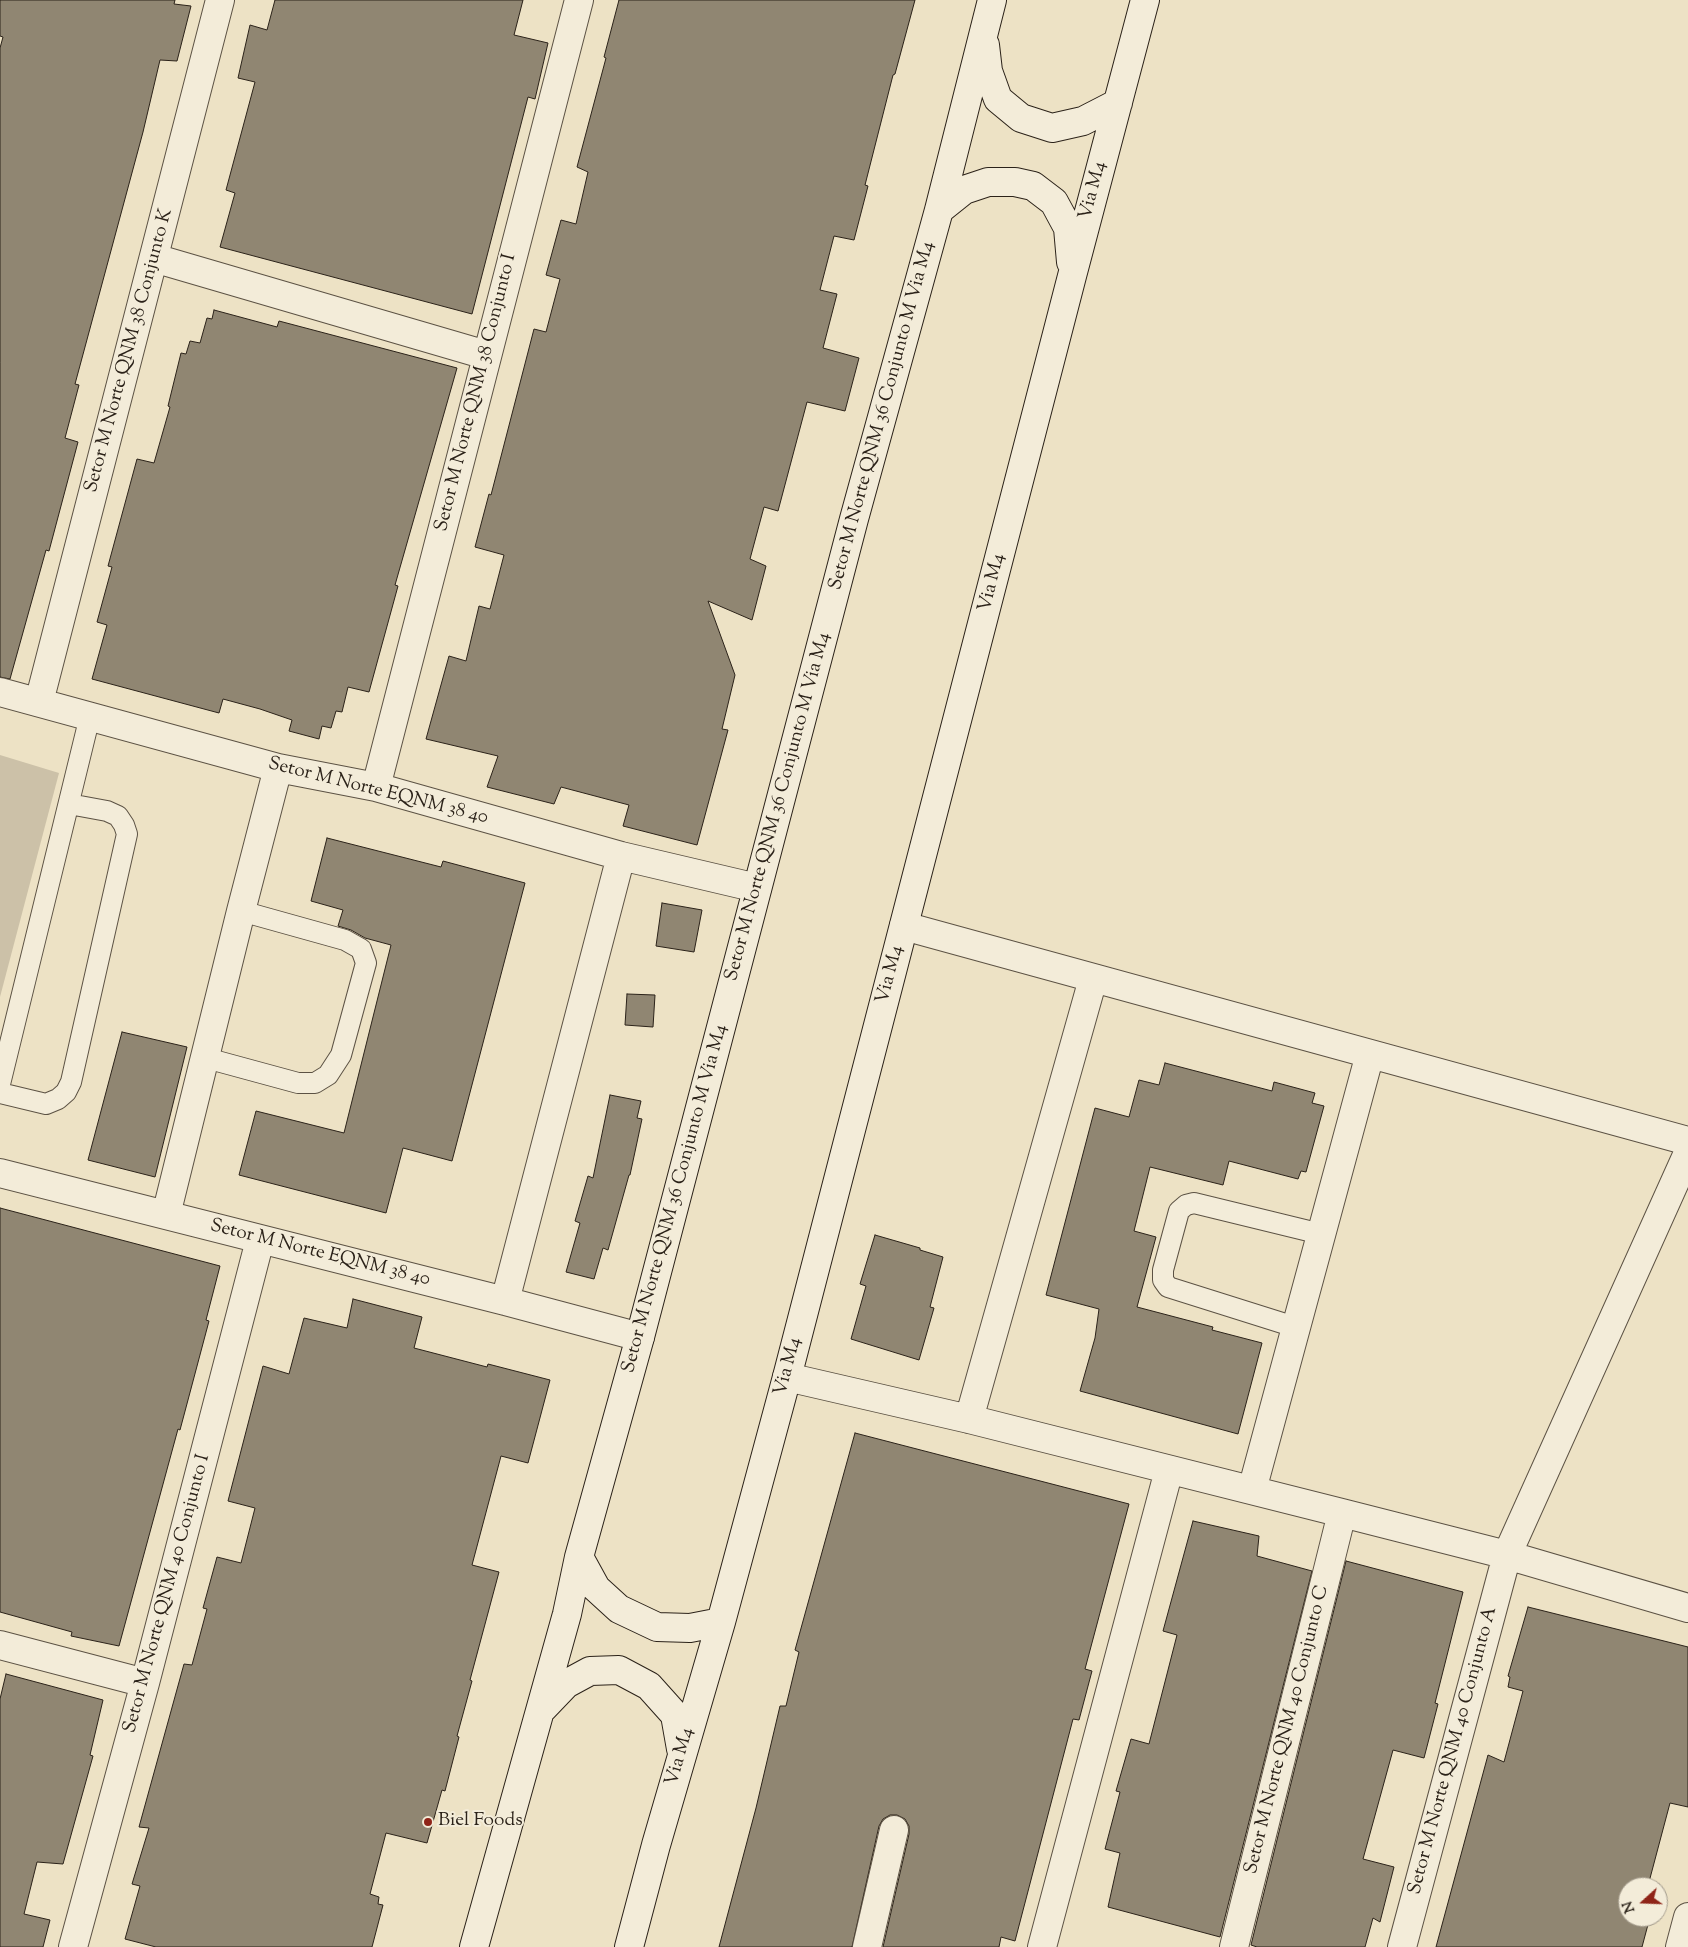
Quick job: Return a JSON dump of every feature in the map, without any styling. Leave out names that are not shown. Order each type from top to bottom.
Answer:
[{"type":"street","name":"Setor M Norte QNM 38 Conjunto K","points":[[39,702],[220,0]]},
{"type":"street","name":"Setor M Norte QNM 38 Conjunto I","points":[[376,787],[579,0]]},
{"type":"street","name":"Setor M Norte QNM 36 Conjunto M Via M4","points":[[541,1710],[567,1614],[579,1557],[640,1338],[854,519],[939,210],[992,0]]},
{"type":"street","name":"Via M4","points":[[629,1947],[656,1845],[721,1622],[787,1377],[1145,0]]},
{"type":"street","points":[[984,31],[988,71],[998,99],[1021,118],[1052,128],[1083,121],[1118,103]]},
{"type":"street","points":[[939,210],[964,190],[988,182],[1015,182],[1034,186],[1054,202],[1068,228],[1072,276]]},
{"type":"street","points":[[154,258],[486,355]]},
{"type":"street","name":"Setor M Norte EQNM 38 40","points":[[0,692],[278,768],[376,787],[621,856],[757,888]]},
{"type":"street","points":[[166,1215],[278,768]]},
{"type":"street","points":[[505,1301],[621,856]]},
{"type":"street","points":[[904,926],[1688,1141]]},
{"type":"street","points":[[969,1419],[1093,978]]},
{"type":"street","points":[[1252,1490],[1370,1054]]},
{"type":"street","name":"Setor M Norte QNM 40 Conjunto A","points":[[1402,1947],[1506,1555],[1688,1153]]},
{"type":"street","name":"Setor M Norte EQNM 38 40","points":[[0,1173],[505,1301],[640,1338]]},
{"type":"street","name":"Setor M Norte QNM 40 Conjunto I","points":[[73,1947],[145,1683],[260,1240]]},
{"type":"street","points":[[787,1377],[969,1419],[1506,1555],[1688,1608]]},
{"type":"street","points":[[1042,1947],[1169,1470]]},
{"type":"street","name":"Setor M Norte QNM 40 Conjunto C","points":[[1234,1947],[1342,1513]]},
{"type":"street","points":[[579,1557],[596,1588],[619,1609],[657,1627],[690,1628],[721,1622]]},
{"type":"street","points":[[0,1645],[145,1683]]},
{"type":"street","points":[[474,1947],[541,1710],[566,1684],[590,1671],[619,1670],[649,1686],[675,1715],[682,1755]]},
{"type":"street","points":[[867,1947],[894,1830]]},
{"type":"street","points":[[1680,1947],[1688,1917]]},
{"type":"lane","points":[[0,1084],[90,716]]},
{"type":"lane","points":[[0,1094],[46,1104],[58,1099],[66,1092],[71,1082],[126,846],[127,834],[124,824],[118,816],[107,811],[69,804]]},
{"type":"lane","points":[[206,1058],[298,1083],[315,1083],[328,1075],[341,1055],[366,963],[361,949],[345,940],[241,911]]},
{"type":"lane","points":[[1295,1327],[1168,1287],[1163,1280],[1163,1270],[1178,1211],[1186,1205],[1194,1203],[1321,1234]]},
{"type":"shaded area","points":[[0,755],[59,773],[0,997]]},
{"type":"building","points":[[0,0],[175,0],[174,4],[191,6],[177,61],[160,60],[143,132],[75,384],[79,385],[65,438],[78,442],[49,551],[46,550],[10,679],[0,677],[0,48],[3,37],[0,36]]},
{"type":"building","points":[[275,0],[523,0],[514,35],[548,43],[535,99],[528,97],[472,314],[220,247],[235,193],[226,190],[255,82],[238,78],[250,25],[267,30]]},
{"type":"building","points":[[619,0],[915,0],[895,74],[893,75],[865,185],[868,186],[854,240],[834,236],[820,290],[837,294],[823,348],[859,358],[845,411],[807,402],[778,511],[764,507],[750,559],[766,566],[752,620],[708,601],[735,675],[722,729],[728,730],[697,845],[623,826],[629,805],[561,787],[554,804],[487,787],[498,756],[426,739],[449,656],[466,661],[479,606],[490,609],[504,555],[475,547],[489,494],[491,495],[534,329],[546,332],[560,279],[546,275],[561,220],[576,224],[588,172],[577,167],[606,58],[604,57]]},
{"type":"building","points":[[214,310],[277,327],[279,321],[457,368],[395,585],[398,586],[369,692],[348,687],[342,712],[336,711],[331,728],[322,726],[319,739],[289,731],[292,720],[223,699],[219,713],[92,679],[107,625],[97,622],[112,567],[108,566],[137,459],[154,463],[170,407],[168,406],[181,353],[186,354],[190,341],[200,343],[207,318],[212,319]]},
{"type":"building","points":[[327,838],[441,867],[443,861],[525,883],[452,1161],[403,1148],[386,1213],[239,1175],[256,1111],[344,1133],[391,945],[365,938],[351,930],[338,926],[343,910],[311,901]]},
{"type":"building","points":[[662,903],[702,910],[694,952],[656,946]]},
{"type":"building","points":[[627,994],[655,995],[653,1027],[625,1025]]},
{"type":"building","points":[[122,1032],[187,1047],[155,1177],[88,1160]]},
{"type":"building","points":[[1165,1063],[1272,1091],[1274,1082],[1315,1093],[1312,1103],[1324,1106],[1306,1172],[1301,1171],[1298,1179],[1229,1161],[1223,1185],[1150,1167],[1134,1231],[1156,1237],[1137,1307],[1213,1327],[1212,1330],[1262,1343],[1238,1434],[1080,1391],[1095,1338],[1099,1309],[1046,1295],[1095,1108],[1129,1117],[1139,1080],[1159,1085]]},
{"type":"building","points":[[610,1095],[641,1101],[637,1118],[642,1119],[630,1175],[608,1250],[603,1248],[594,1279],[566,1272],[580,1223],[575,1221],[588,1176],[593,1178]]},
{"type":"building","points":[[0,1208],[220,1266],[206,1320],[209,1321],[119,1646],[71,1636],[72,1632],[0,1612]]},
{"type":"building","points":[[875,1235],[943,1257],[930,1307],[934,1308],[919,1360],[851,1339],[866,1286],[860,1284]]},
{"type":"building","points":[[353,1299],[422,1317],[414,1348],[487,1367],[488,1364],[550,1380],[528,1463],[501,1456],[472,1565],[499,1572],[470,1680],[472,1681],[445,1791],[442,1790],[427,1843],[386,1833],[370,1894],[379,1897],[378,1904],[383,1905],[372,1947],[156,1947],[125,1939],[140,1886],[132,1884],[149,1828],[139,1827],[184,1664],[192,1665],[207,1609],[203,1608],[217,1557],[241,1563],[255,1508],[228,1501],[263,1366],[289,1374],[304,1318],[347,1328]]},
{"type":"building","points":[[855,1433],[1129,1504],[1085,1669],[1092,1671],[1079,1720],[1073,1719],[1015,1941],[1001,1937],[999,1947],[883,1947],[909,1834],[909,1826],[905,1819],[897,1815],[890,1815],[883,1819],[879,1826],[852,1947],[719,1947],[756,1808],[780,1706],[786,1706],[799,1652],[795,1650]]},
{"type":"building","points":[[1193,1521],[1259,1536],[1257,1556],[1312,1571],[1220,1937],[1108,1907],[1120,1853],[1105,1849],[1120,1792],[1116,1791],[1131,1739],[1149,1744],[1177,1635],[1163,1631]]},
{"type":"building","points":[[1346,1561],[1463,1592],[1435,1703],[1438,1704],[1424,1758],[1393,1750],[1363,1859],[1394,1867],[1380,1922],[1373,1918],[1365,1947],[1257,1947],[1251,1945]]},
{"type":"building","points":[[1528,1607],[1688,1647],[1688,1807],[1670,1803],[1650,1877],[1618,1877],[1618,1927],[1647,1927],[1642,1947],[1436,1947],[1488,1755],[1504,1762],[1523,1691],[1508,1687],[1510,1677],[1508,1676]]},
{"type":"building","points":[[6,1674],[103,1700],[90,1755],[93,1756],[63,1864],[37,1862],[24,1914],[50,1920],[43,1947],[0,1947],[0,1699]]},
{"type":"place","name":"Biel Foods","points":[[428,1822]]}]
